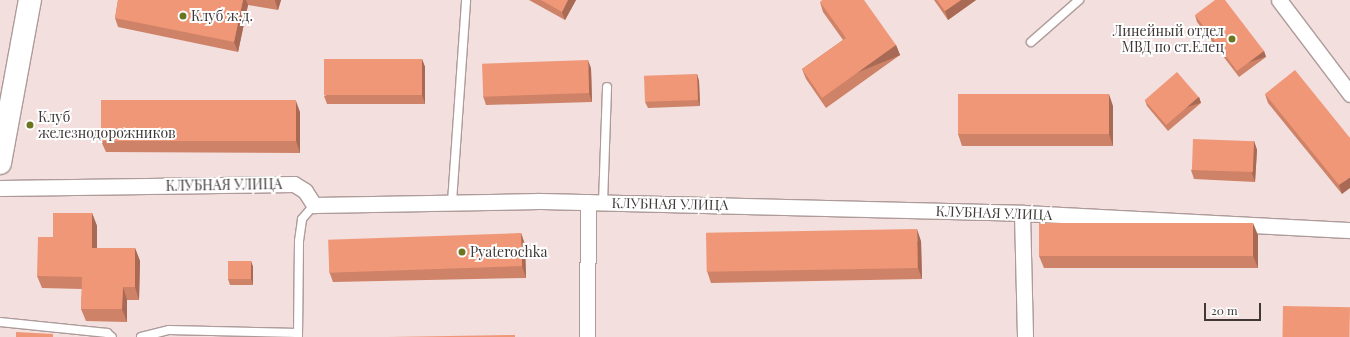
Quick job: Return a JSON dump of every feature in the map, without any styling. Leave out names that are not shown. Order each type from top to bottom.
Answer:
[{"type":"street","points":[[0,163],[30,0]]},
{"type":"street","points":[[1279,0],[1350,94]]},
{"type":"street","name":"КЛУБНАЯ УЛИЦА","points":[[0,188],[294,184],[305,191],[314,205],[452,202],[588,202],[1022,213],[1350,230]]},
{"type":"street","points":[[587,337],[588,202]]},
{"type":"street","points":[[1022,213],[1025,337]]},
{"type":"lane","points":[[452,202],[466,0]]},
{"type":"lane","points":[[1031,42],[1079,0]]},
{"type":"lane","points":[[603,203],[607,87]]},
{"type":"lane","points":[[141,337],[169,330],[298,335],[298,241],[302,219],[314,205]]},
{"type":"lane","points":[[0,322],[107,333],[112,337]]},
{"type":"building","name":"Клуб ж.д.","points":[[118,0],[243,0],[234,42],[115,18]]},
{"type":"building","points":[[541,0],[568,0],[562,12]]},
{"type":"building","points":[[822,0],[864,0],[896,45],[822,98],[802,69],[846,38],[820,2]]},
{"type":"building","points":[[937,0],[961,0],[945,11]]},
{"type":"building","name":"Линейный отдел МВД по ст.Елец","points":[[1215,0],[1225,0],[1264,51],[1237,71],[1195,15]]},
{"type":"building","points":[[324,59],[422,59],[422,95],[324,95]]},
{"type":"building","points":[[588,60],[589,93],[483,97],[482,64]]},
{"type":"building","points":[[1295,70],[1350,138],[1350,177],[1339,185],[1265,94]]},
{"type":"building","points":[[1177,72],[1199,97],[1166,125],[1145,100]]},
{"type":"building","points":[[697,74],[698,100],[645,102],[644,76]]},
{"type":"building","points":[[958,94],[1109,94],[1109,134],[958,134]]},
{"type":"building","points":[[101,100],[296,100],[296,141],[101,141]]},
{"type":"building","points":[[1193,139],[1254,141],[1253,172],[1192,170]]},
{"type":"building","points":[[53,213],[92,213],[92,248],[135,248],[135,287],[123,287],[122,309],[81,309],[82,277],[37,276],[38,237],[53,237]]},
{"type":"building","points":[[1039,223],[1253,223],[1253,256],[1039,256]]},
{"type":"building","points":[[917,229],[918,268],[707,272],[706,233]]},
{"type":"building","points":[[521,233],[522,266],[329,273],[328,240]]},
{"type":"building","points":[[228,261],[251,261],[251,279],[228,279]]},
{"type":"building","points":[[1283,306],[1350,307],[1349,337],[1282,337]]},
{"type":"building","points":[[16,332],[53,334],[53,337],[16,337]]},
{"type":"building","points":[[515,335],[515,337],[388,337]]},
{"type":"place","name":"Клуб ж.д.","points":[[183,16]]},
{"type":"place","name":"Линейный отдел МВД по ст.Елец","points":[[1232,39]]},
{"type":"place","name":"Клуб железнодорожников","points":[[30,125]]},
{"type":"place","name":"Pyaterochka","points":[[462,252]]}]
